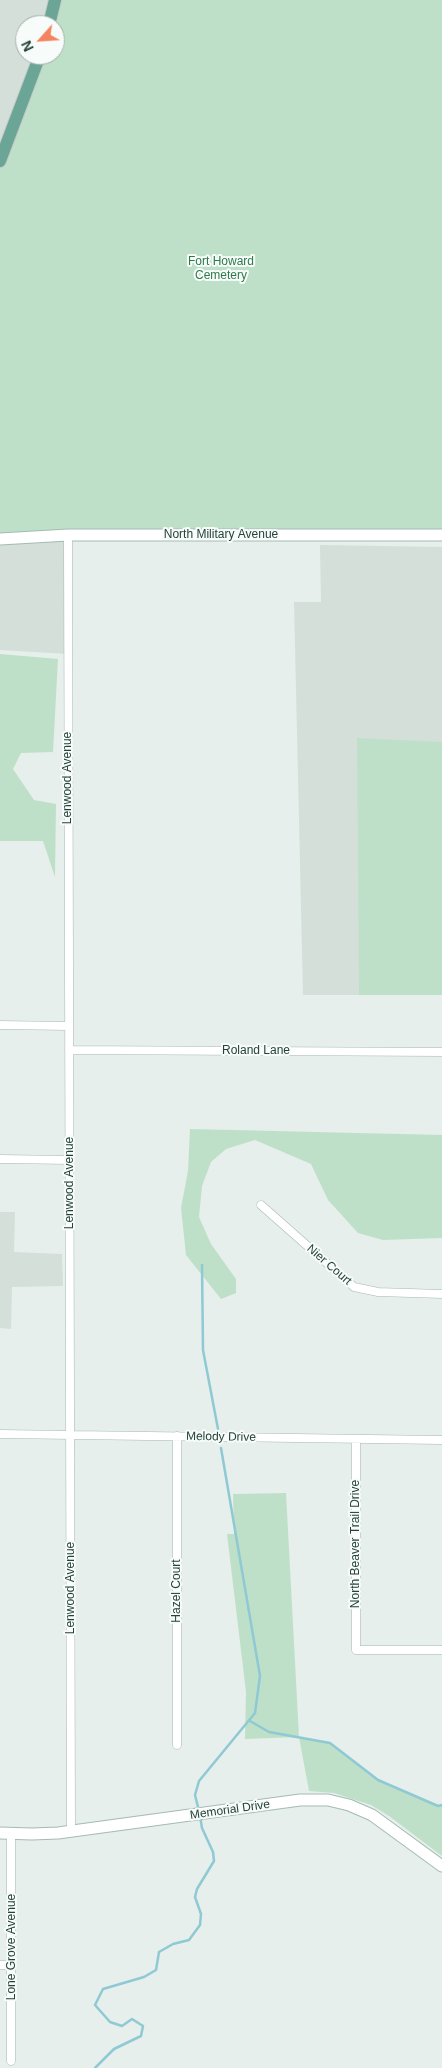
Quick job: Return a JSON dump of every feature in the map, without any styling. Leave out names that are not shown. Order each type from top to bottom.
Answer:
[{"type":"main road","points":[[51,15],[55,0]]},
{"type":"main road","points":[[0,161],[36,65]]},
{"type":"street","name":"North Military Avenue","points":[[0,539],[68,535],[442,535]]},
{"type":"street","name":"Lenwood Avenue","points":[[68,535],[71,1831]]},
{"type":"street","points":[[0,1025],[69,1026]]},
{"type":"street","name":"Roland Lane","points":[[70,1050],[442,1052]]},
{"type":"street","points":[[0,1159],[70,1160]]},
{"type":"street","name":"Nier Court","points":[[261,1204],[354,1287],[378,1292],[442,1294]]},
{"type":"street","name":"Melody Drive","points":[[0,1434],[442,1440]]},
{"type":"street","name":"Hazel Court","points":[[177,1745],[178,1436]]},
{"type":"street","name":"North Beaver Trail Drive","points":[[356,1439],[356,1650],[442,1650]]},
{"type":"street","name":"Memorial Drive","points":[[5,1833],[38,1834],[71,1831],[300,1800],[338,1802],[360,1809],[378,1818],[442,1866]]},
{"type":"street","name":"Lone Grove Avenue","points":[[5,1833],[12,1965],[11,2060]]},
{"type":"street","points":[[0,1965],[12,1965]]},
{"type":"shaded area","points":[[0,0],[57,0],[53,15],[15,15],[15,65],[36,65],[0,161]]},
{"type":"shaded area","points":[[68,535],[68,654],[0,650],[0,539]]},
{"type":"shaded area","points":[[320,545],[442,547],[442,995],[303,995],[294,602],[321,602]]},
{"type":"shaded area","points":[[0,1212],[15,1212],[14,1252],[62,1254],[63,1286],[12,1287],[11,1329],[0,1328]]},
{"type":"green space","name":"Fort Howard Cemetery","points":[[57,0],[442,0],[442,535],[0,539],[0,161],[36,65],[65,65],[65,15],[56,15]]},
{"type":"green space","points":[[0,654],[58,659],[53,752],[21,753],[13,769],[34,800],[56,804],[55,877],[43,841],[0,841]]},
{"type":"green space","points":[[357,738],[442,742],[442,995],[359,995]]},
{"type":"green space","points":[[190,1129],[442,1135],[442,1238],[383,1240],[358,1233],[328,1200],[311,1164],[255,1140],[226,1149],[211,1162],[202,1186],[199,1217],[211,1244],[236,1279],[236,1293],[221,1299],[186,1255],[181,1208],[188,1171]]},
{"type":"green space","points":[[286,1493],[299,1737],[245,1739],[246,1692],[227,1534],[234,1534],[233,1494]]},
{"type":"green space","points":[[299,1737],[330,1743],[378,1780],[438,1806],[442,1805],[442,1856],[389,1816],[371,1805],[334,1793],[309,1791]]},
{"type":"waterway","points":[[202,1265],[203,1350],[218,1429]]},
{"type":"waterway","points":[[199,1811],[195,1795],[199,1781],[255,1713],[260,1676],[221,1448]]},
{"type":"waterway","points":[[250,1721],[269,1732],[330,1743],[378,1780],[438,1806],[442,1805]]},
{"type":"waterway","points":[[95,2068],[114,2049],[141,2036],[143,2026],[132,2019],[122,2026],[110,2022],[95,2005],[103,1989],[144,1977],[156,1970],[159,1952],[173,1944],[189,1940],[200,1925],[201,1914],[195,1897],[197,1889],[214,1861],[213,1852],[202,1828],[200,1816]]}]
